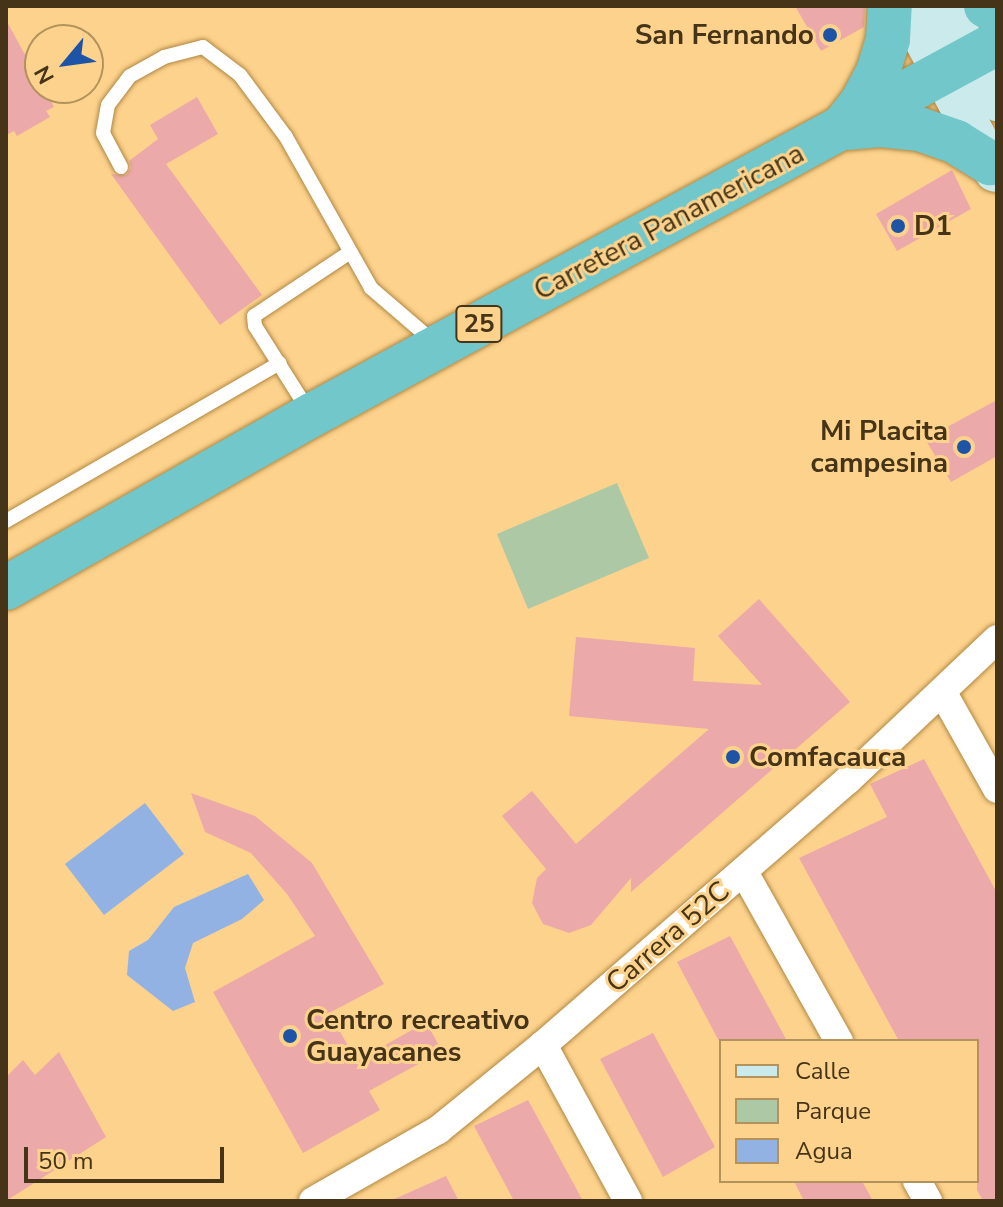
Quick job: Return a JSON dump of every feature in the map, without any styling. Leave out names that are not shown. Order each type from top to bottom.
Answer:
[{"type":"highway","points":[[841,129],[862,102],[878,72],[888,39],[890,6]]},
{"type":"highway","points":[[986,6],[997,9]]},
{"type":"highway","name":"Carretera Panamericana","points":[[6,588],[312,415],[970,58]]},
{"type":"highway","points":[[841,129],[880,125],[919,129],[956,142],[994,170]]},
{"type":"main road","points":[[906,6],[970,58],[994,170]]},
{"type":"main road","points":[[944,6],[970,58],[997,101]]},
{"type":"street","name":"Carrera 52C","points":[[324,1198],[438,1130],[543,1045],[744,872],[943,693],[997,639]]},
{"type":"street","points":[[943,693],[997,789]]},
{"type":"street","points":[[744,872],[838,1039]]},
{"type":"street","points":[[543,1045],[628,1201]]},
{"type":"street","points":[[918,1183],[928,1201]]},
{"type":"lane","points":[[121,167],[103,133],[108,105],[130,76],[164,57],[203,47],[240,75],[286,137],[371,288],[438,346]]},
{"type":"lane","points":[[312,415],[255,326],[254,316],[349,253]]},
{"type":"lane","points":[[6,521],[280,363]]},
{"type":"green space","points":[[617,483],[649,558],[528,609],[497,534]]},
{"type":"water","points":[[145,803],[184,854],[104,915],[65,864]]},
{"type":"water","points":[[248,874],[264,900],[242,919],[193,943],[185,968],[195,1002],[173,1011],[127,975],[129,951],[148,940],[174,907]]},
{"type":"building","name":"San Fernando","points":[[795,6],[865,6],[864,27],[821,51]]},
{"type":"building","points":[[6,20],[24,53],[24,104],[52,104],[54,107],[46,111],[50,117],[17,136],[14,131],[6,135]]},
{"type":"building","points":[[197,97],[218,134],[166,164],[262,295],[220,325],[111,174],[126,175],[131,168],[129,161],[158,139],[150,125]]},
{"type":"building","points":[[952,170],[971,209],[897,251],[876,214]]},
{"type":"building","name":"Mi Placita campesina","points":[[997,400],[997,456],[951,482],[925,439]]},
{"type":"building","name":"Comfacauca","points":[[759,599],[850,702],[631,892],[631,878],[591,925],[569,933],[543,924],[532,903],[537,878],[546,869],[502,816],[532,791],[576,844],[709,729],[569,716],[576,637],[695,648],[693,681],[762,685],[718,636]]},
{"type":"building","points":[[924,759],[997,893],[997,1201],[983,1201],[977,1190],[979,1039],[898,1039],[799,858],[887,817],[870,784]]},
{"type":"building","name":"Centro recreativo Guayacanes","points":[[191,793],[255,816],[312,863],[384,984],[329,1013],[357,1061],[426,1022],[442,1051],[369,1091],[380,1110],[303,1153],[213,992],[315,936],[287,894],[251,853],[205,832]]},
{"type":"building","points":[[730,936],[786,1039],[719,1041],[677,962]]},
{"type":"building","points":[[653,1033],[715,1147],[663,1177],[600,1059]]},
{"type":"building","points":[[59,1052],[106,1137],[6,1201],[6,1077],[23,1060],[35,1075]]},
{"type":"building","points":[[528,1100],[583,1201],[514,1201],[474,1126]]},
{"type":"building","points":[[446,1176],[459,1201],[390,1201]]},
{"type":"building","points":[[795,1183],[863,1183],[873,1201],[804,1201]]},
{"type":"place","name":"San Fernando","points":[[830,35]]},
{"type":"place","name":"D1","points":[[898,226]]},
{"type":"place","name":"Mi Placita campesina","points":[[964,447]]},
{"type":"place","name":"Comfacauca","points":[[733,757]]},
{"type":"place","name":"Centro recreativo Guayacanes","points":[[290,1036]]}]
